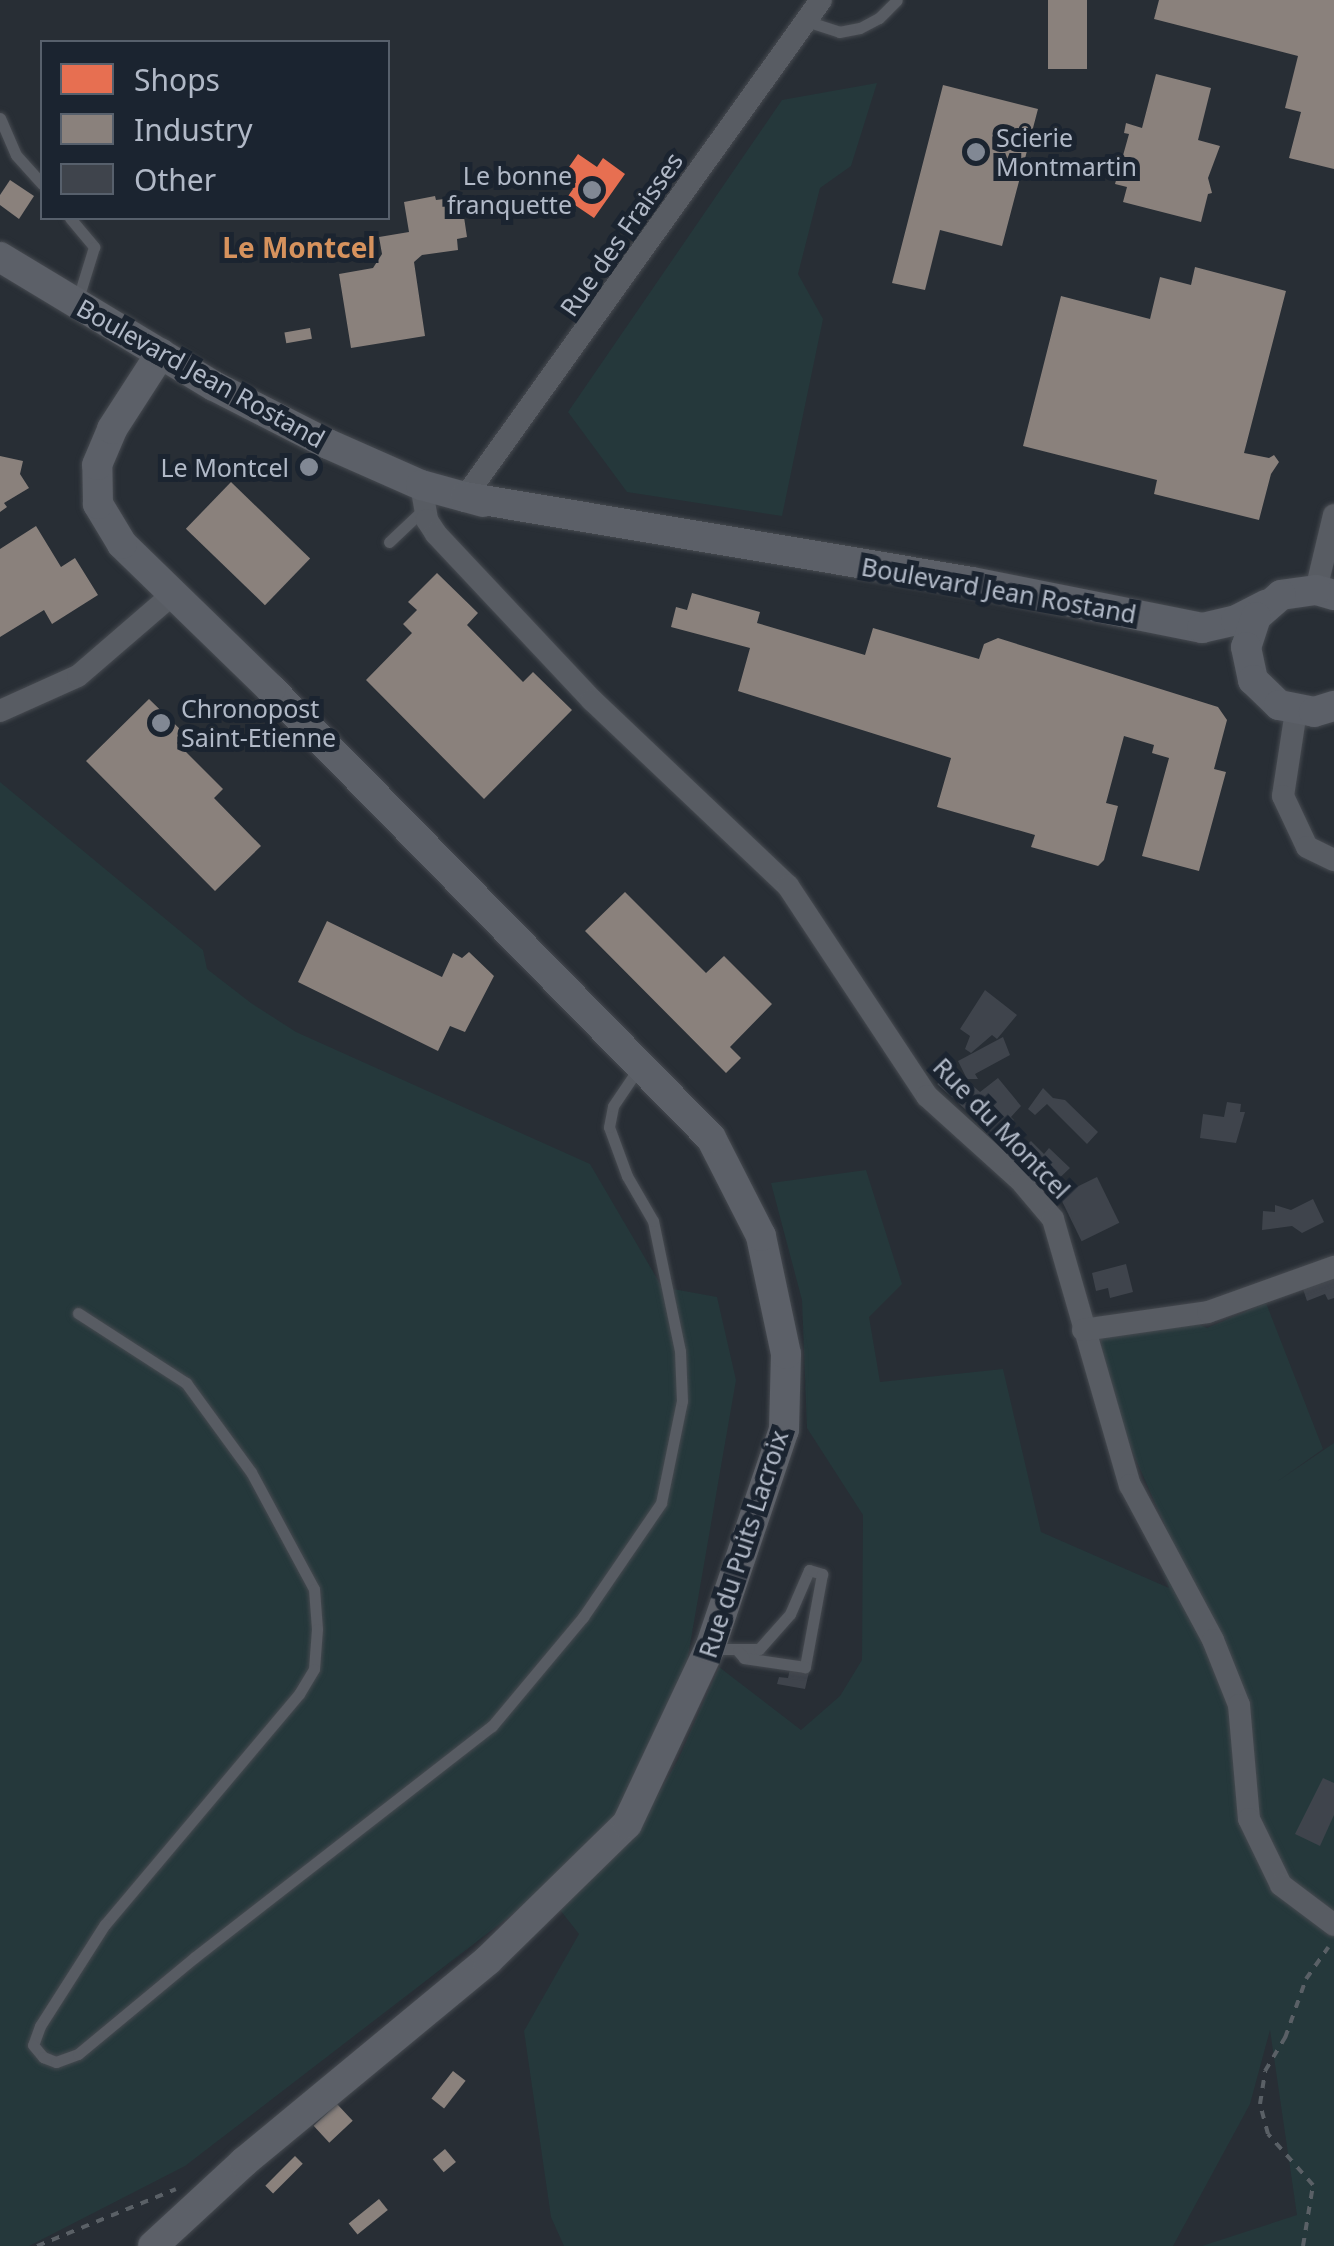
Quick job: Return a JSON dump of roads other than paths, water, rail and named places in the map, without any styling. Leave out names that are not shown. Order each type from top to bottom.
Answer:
[{"type":"street","name":"Rue des Fraisses","points":[[465,497],[821,0]]},
{"type":"street","name":"Boulevard Jean Rostand","points":[[0,256],[161,354],[422,497],[465,497],[598,516],[735,545],[972,582],[1202,628]]},
{"type":"street","name":"Rue du Puits Lacroix","points":[[152,2246],[244,2162],[488,1960],[627,1824],[724,1650],[784,1430],[786,1354],[761,1236],[711,1138],[122,544],[98,504],[97,466],[112,430],[161,354]]},
{"type":"street","name":"Rue du Montcel","points":[[422,497],[436,534],[592,700],[788,886],[927,1096],[1020,1180],[1053,1218],[1130,1486],[1213,1640],[1240,1705],[1248,1819],[1281,1885],[1334,1925]]},
{"type":"street","points":[[1202,628],[1236,620],[1281,595],[1325,592],[1334,515]]},
{"type":"street","points":[[0,711],[78,676],[173,594]]},
{"type":"street","points":[[1248,663],[1249,632],[1266,605]]},
{"type":"street","points":[[1202,628],[1248,663],[1264,694],[1296,711],[1334,706]]},
{"type":"street","points":[[1296,711],[1283,796],[1307,847],[1334,860]]},
{"type":"street","points":[[1083,1330],[1208,1312],[1334,1267]]},
{"type":"lane","points":[[806,21],[839,32],[860,28],[879,18],[897,0]]},
{"type":"lane","points":[[0,118],[16,155],[40,182]]},
{"type":"lane","points":[[72,220],[94,247],[76,304]]},
{"type":"lane","points":[[388,542],[422,497]]},
{"type":"lane","points":[[78,1313],[186,1383],[252,1472],[314,1589],[317,1629],[314,1669],[300,1694],[105,1924],[40,2026],[34,2046],[43,2057],[56,2062],[78,2054],[195,1956],[492,1726],[583,1617],[661,1503],[682,1401],[680,1351],[652,1221],[628,1176],[609,1127],[613,1106],[640,1066]]},
{"type":"lane","points":[[809,1570],[822,1574],[805,1667],[744,1658],[724,1650],[759,1649],[790,1614],[809,1570]]},
{"type":"place","name":"Scierie Montmartin","points":[[976,152]]},
{"type":"place","name":"Le bonne franquette","points":[[592,190]]},
{"type":"place","name":"Le Montcel","points":[[309,467]]},
{"type":"place","name":"Chronopost Saint-Etienne","points":[[161,723]]},
{"type":"district","name":"Le Montcel","points":[[299,247]]}]
